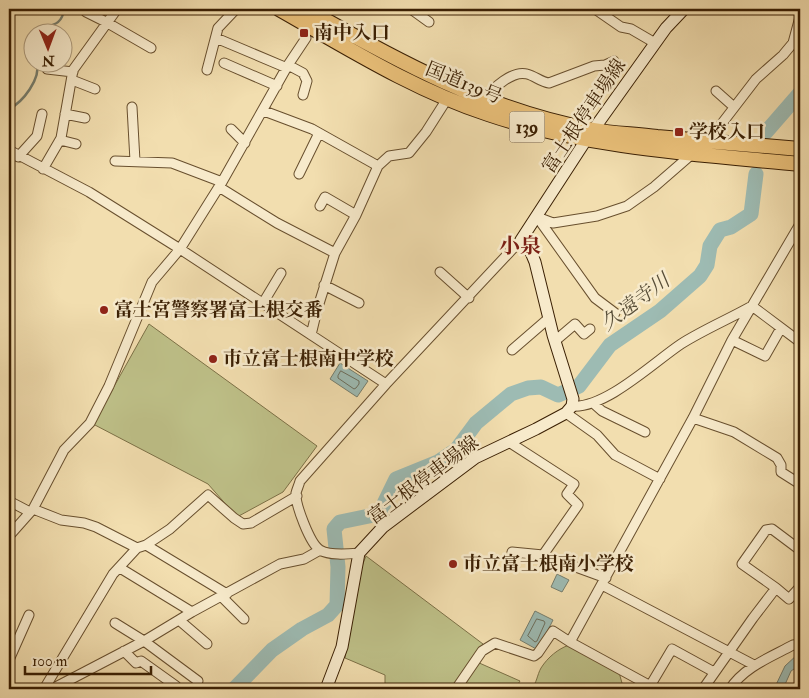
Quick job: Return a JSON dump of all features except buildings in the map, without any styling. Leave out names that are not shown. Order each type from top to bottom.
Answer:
[{"type":"highway","name":"国道139号","points":[[279,9],[376,64],[447,99],[487,114],[534,128],[590,135],[692,154],[800,164]]},
{"type":"highway","name":"国道139号","points":[[306,9],[415,69],[485,100],[538,116],[590,135],[699,141],[800,150]]},
{"type":"main road","name":"富士根停車場線","points":[[521,240],[590,135],[666,28],[684,9]]},
{"type":"main road","points":[[521,240],[530,250],[535,262],[549,318],[566,370],[571,406]]},
{"type":"main road","name":"富士根停車場線","points":[[354,554],[383,527],[474,458],[510,442],[571,406]]},
{"type":"main road","points":[[326,689],[342,646],[354,554]]},
{"type":"street","points":[[43,169],[60,140],[72,76],[106,22],[117,9]]},
{"type":"street","points":[[207,70],[218,28],[236,9]]},
{"type":"street","points":[[411,9],[429,22]]},
{"type":"street","points":[[595,9],[621,27],[632,29],[655,44]]},
{"type":"street","points":[[86,12],[151,48]]},
{"type":"street","points":[[699,141],[713,135],[756,80],[793,43],[800,17]]},
{"type":"street","points":[[216,38],[303,73],[307,81],[302,94]]},
{"type":"street","points":[[9,536],[32,511],[64,450],[90,423],[99,409],[152,282],[180,249],[221,185],[306,38]]},
{"type":"street","points":[[485,100],[488,94],[515,75],[529,74],[544,83],[549,83],[594,66],[605,65],[614,61]]},
{"type":"street","points":[[224,63],[277,86]]},
{"type":"street","points":[[58,72],[72,76],[95,90]]},
{"type":"street","points":[[716,91],[734,107]]},
{"type":"street","points":[[311,335],[334,252],[356,215],[378,166],[389,156],[409,153],[426,132],[447,99]]},
{"type":"street","points":[[132,107],[135,161]]},
{"type":"street","points":[[264,111],[319,133],[378,166]]},
{"type":"street","points":[[18,156],[36,136],[42,114]]},
{"type":"street","points":[[65,114],[85,118]]},
{"type":"street","points":[[231,130],[245,143]]},
{"type":"street","points":[[299,174],[319,133]]},
{"type":"street","points":[[60,140],[76,144]]},
{"type":"street","points":[[9,150],[88,192],[180,249],[386,384]]},
{"type":"street","points":[[537,217],[553,223],[596,216],[626,206],[654,187],[692,154]]},
{"type":"street","points":[[115,161],[172,163],[221,185],[277,223],[334,252]]},
{"type":"street","points":[[320,206],[325,197],[356,215]]},
{"type":"street","points":[[537,217],[595,298],[615,314]]},
{"type":"street","points":[[570,642],[660,480],[732,340],[800,224]]},
{"type":"street","points":[[354,554],[330,553],[320,550],[313,543],[297,496],[300,481],[386,384],[521,240]]},
{"type":"street","points":[[440,272],[468,298]]},
{"type":"street","points":[[263,303],[281,273]]},
{"type":"street","points":[[324,285],[359,303]]},
{"type":"street","points":[[752,306],[800,342]]},
{"type":"street","points":[[571,406],[593,403],[629,382],[682,344],[752,306]]},
{"type":"street","points":[[512,350],[549,318]]},
{"type":"street","points":[[556,341],[575,324],[584,334],[590,329]]},
{"type":"street","points":[[732,340],[765,356],[781,328]]},
{"type":"street","points":[[593,403],[602,411],[645,432]]},
{"type":"street","points":[[571,406],[615,454],[660,480]]},
{"type":"street","points":[[693,418],[734,432],[777,458],[781,465],[781,472],[800,484]]},
{"type":"street","points":[[510,442],[574,484],[567,494],[578,505],[543,554]]},
{"type":"street","points":[[44,689],[113,574],[137,548],[146,545],[170,529],[208,495],[243,524],[251,523],[297,496]]},
{"type":"street","points":[[9,501],[61,520],[84,523],[96,527],[137,548]]},
{"type":"street","points":[[800,550],[772,529],[766,530],[742,564],[789,599],[800,587]]},
{"type":"street","points":[[146,545],[225,595],[244,619]]},
{"type":"street","points":[[52,689],[144,641],[192,612],[280,564],[304,559],[320,550]]},
{"type":"street","points":[[512,552],[543,554],[604,582],[754,665]]},
{"type":"street","points":[[120,568],[192,612]]},
{"type":"street","points":[[703,689],[776,588]]},
{"type":"street","points":[[9,660],[30,616]]},
{"type":"street","points":[[178,620],[207,644]]},
{"type":"street","points":[[115,623],[144,641],[198,682]]},
{"type":"street","points":[[456,689],[482,651],[495,644],[534,656],[553,631],[653,688],[672,649],[714,672]]},
{"type":"street","points":[[730,689],[737,678],[754,665],[793,645],[800,644]]},
{"type":"street","points":[[124,651],[136,663],[141,661],[176,686]]},
{"type":"green space","points":[[149,324],[317,446],[283,492],[237,517],[208,484],[93,424]]},
{"type":"green space","points":[[366,556],[483,644],[454,689],[385,689],[385,675],[345,658],[358,576]]},
{"type":"green space","points":[[569,645],[618,669],[622,683],[618,689],[531,689],[547,660],[557,651]]},
{"type":"green space","points":[[477,662],[520,681],[515,689],[459,689]]},
{"type":"water","points":[[340,363],[368,381],[357,397],[330,379]]},
{"type":"water","points":[[557,574],[569,580],[562,592],[551,587]]},
{"type":"water","points":[[535,611],[553,620],[538,650],[520,640]]},
{"type":"water","points":[[800,654],[800,665],[791,671],[783,689],[774,689],[785,666]]},
{"type":"waterway","points":[[58,22],[63,15],[64,9]]},
{"type":"waterway","points":[[9,109],[25,96],[34,82],[37,72]]},
{"type":"waterway","name":"久遠寺川","points":[[766,132],[800,93]]},
{"type":"waterway","name":"久遠寺川","points":[[234,689],[272,650],[302,629],[328,615],[337,605],[338,567],[334,529],[340,522],[379,514],[396,479],[438,462],[456,450],[476,423],[511,394],[528,388],[541,387],[558,395],[579,386],[610,345],[660,311],[700,276],[707,265],[710,246],[720,230],[731,227],[751,214],[756,174]]},
{"type":"place","name":"南中入口","points":[[304,33]]},
{"type":"place","name":"学校入口","points":[[679,132]]},
{"type":"place","name":"富士宮警察署富士根交番","points":[[104,310]]},
{"type":"place","name":"市立富士根南中学校","points":[[213,359]]},
{"type":"place","name":"市立富士根南小学校","points":[[453,564]]},
{"type":"district","name":"小泉","points":[[520,246]]}]
